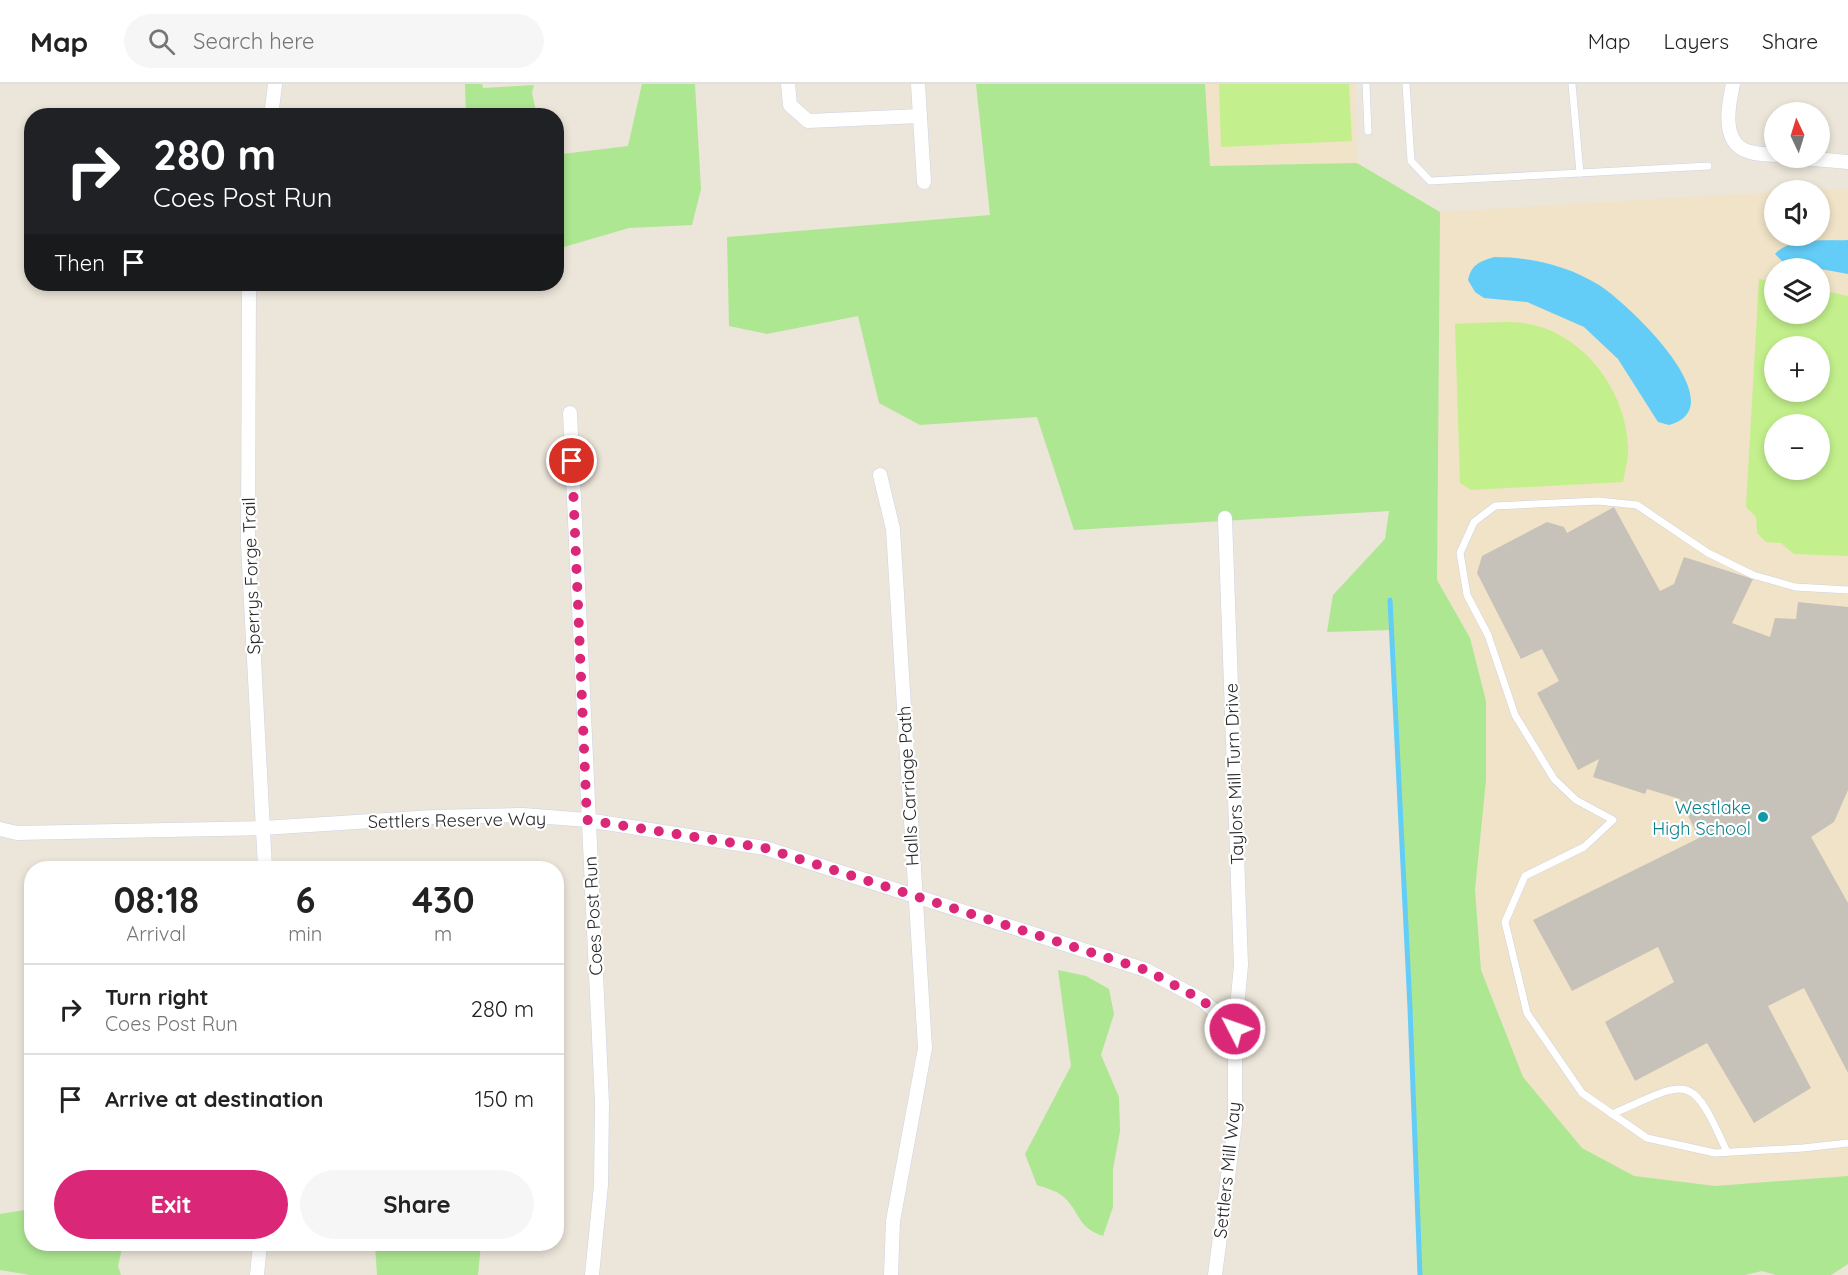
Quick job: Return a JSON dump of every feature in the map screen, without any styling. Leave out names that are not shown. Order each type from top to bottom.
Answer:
[{"type":"street","points":[[788,84],[790,105],[808,121],[920,116]]},
{"type":"street","points":[[918,84],[924,182]]},
{"type":"street","points":[[1732,84],[1728,120],[1731,136],[1741,148],[1764,153]]},
{"type":"street","points":[[272,108],[275,85]]},
{"type":"street","points":[[1830,160],[1848,162]]},
{"type":"street","name":"Sperrys Forge Trail","points":[[249,291],[248,545],[265,861]]},
{"type":"street","name":"Coes Post Run","points":[[570,413],[587,820],[602,1103],[601,1185],[592,1275]]},
{"type":"street","name":"Halls Carriage Path","points":[[880,476],[894,529],[914,896],[925,1048],[892,1221],[891,1275]]},
{"type":"street","name":"Taylors Mill Turn Drive","points":[[1225,518],[1241,965],[1235,1029]]},
{"type":"street","name":"Settlers Reserve Way","points":[[0,829],[17,833],[263,828],[433,817],[523,815],[587,820],[765,848],[1146,970],[1202,1000],[1235,1029]]},
{"type":"street","name":"Settlers Mill Way","points":[[1215,1275],[1235,1123],[1235,1029]]},
{"type":"street","points":[[257,1275],[259,1251]]},
{"type":"lane","points":[[1366,84],[1368,131]]},
{"type":"lane","points":[[1406,84],[1411,161],[1431,181],[1708,166]]},
{"type":"lane","points":[[1572,84],[1580,173]]},
{"type":"lane","points":[[1848,590],[1795,587],[1754,575],[1708,553],[1637,505],[1598,501],[1495,506],[1474,522],[1460,553],[1467,595],[1488,635],[1515,715],[1554,779],[1576,800],[1613,820],[1584,847],[1525,876],[1505,922],[1527,1013],[1582,1093],[1647,1138],[1715,1153],[1848,1143]]},
{"type":"lane","points":[[1612,1114],[1675,1087],[1687,1088],[1698,1097],[1712,1119],[1727,1152]]},
{"type":"shaded area","points":[[1205,84],[1355,84],[1357,163],[1209,166]]},
{"type":"shaded area","points":[[1830,189],[1848,189],[1848,1176],[1715,1186],[1634,1176],[1582,1148],[1523,1077],[1481,969],[1475,890],[1486,780],[1486,701],[1437,580],[1440,212],[1764,193],[1764,246],[1830,246]]},
{"type":"green space","points":[[465,84],[482,84],[483,88],[534,85],[532,93],[535,108],[466,108]]},
{"type":"green space","points":[[642,84],[695,84],[701,189],[692,225],[629,228],[564,247],[564,154],[628,146]]},
{"type":"green space","points":[[976,84],[1205,84],[1210,166],[1357,163],[1440,212],[1437,580],[1470,638],[1486,701],[1486,780],[1475,890],[1481,970],[1523,1077],[1582,1148],[1634,1176],[1715,1186],[1848,1176],[1848,1264],[1831,1275],[1776,1275],[1762,1271],[1745,1275],[1420,1275],[1410,1008],[1391,630],[1327,632],[1333,595],[1385,539],[1389,511],[1074,530],[1037,417],[920,425],[879,403],[858,316],[767,334],[729,326],[727,237],[990,215]]},
{"type":"green space","points":[[1219,84],[1349,84],[1352,141],[1221,147]]},
{"type":"green space","points":[[1759,279],[1764,280],[1764,324],[1830,324],[1830,292],[1848,296],[1848,556],[1794,554],[1781,543],[1766,542],[1757,533],[1756,517],[1746,507]]},
{"type":"green space","points":[[1517,322],[1544,328],[1564,337],[1596,366],[1609,384],[1619,404],[1625,425],[1628,450],[1623,482],[1471,490],[1460,483],[1455,324]]},
{"type":"green space","points":[[1058,970],[1086,976],[1109,989],[1114,1014],[1101,1055],[1119,1097],[1120,1131],[1113,1169],[1113,1207],[1103,1236],[1088,1229],[1064,1197],[1055,1191],[1037,1185],[1025,1154],[1071,1066]]},
{"type":"green space","points":[[24,1210],[24,1251],[121,1251],[118,1266],[121,1275],[30,1275],[0,1270],[0,1214]]},
{"type":"green space","points":[[375,1251],[480,1251],[478,1275],[377,1275]]},
{"type":"water","points":[[1830,240],[1848,240],[1848,274],[1830,271],[1830,258],[1779,258],[1775,254],[1788,246],[1830,246]]},
{"type":"water","points":[[1494,257],[1535,261],[1561,267],[1587,278],[1612,295],[1651,331],[1670,354],[1684,377],[1691,397],[1687,414],[1669,425],[1658,422],[1618,359],[1584,327],[1527,302],[1484,298],[1475,292],[1468,280],[1472,270],[1480,262]]},
{"type":"building","name":"Westlake High School","points":[[1614,507],[1660,591],[1674,584],[1684,557],[1753,579],[1732,623],[1770,637],[1775,618],[1796,619],[1798,602],[1848,607],[1848,790],[1834,822],[1811,837],[1848,903],[1848,1073],[1804,988],[1768,1006],[1811,1088],[1754,1123],[1707,1043],[1635,1081],[1605,1022],[1674,982],[1658,947],[1572,991],[1533,920],[1699,838],[1680,799],[1647,789],[1645,794],[1593,777],[1599,759],[1578,770],[1537,693],[1559,681],[1542,649],[1521,659],[1477,573],[1482,556],[1547,522],[1564,527],[1567,533]]},
{"type":"waterway","points":[[1390,600],[1410,1008],[1420,1275]]},
{"type":"place","name":"Westlake High School","points":[[1763,817]]},
{"type":"route","points":[[572,461],[587,820],[765,848],[1146,970],[1202,1000],[1235,1029]]}]
